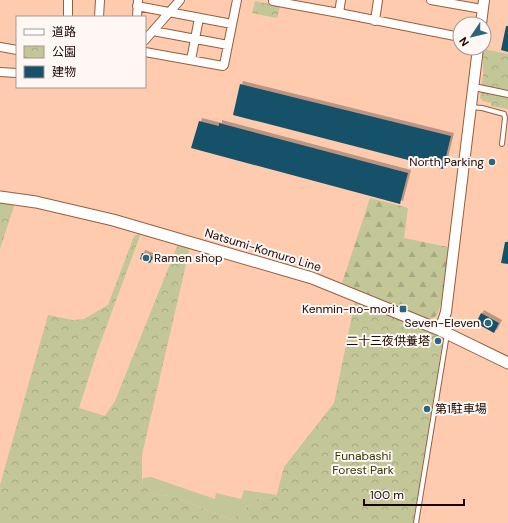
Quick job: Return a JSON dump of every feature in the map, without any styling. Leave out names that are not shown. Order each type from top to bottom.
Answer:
[{"type":"main road","name":"Natsumi-Komuro Line","points":[[0,197],[43,204],[113,220],[290,271],[341,289],[444,331],[508,363]]},
{"type":"street","points":[[68,0],[68,16]]},
{"type":"street","points":[[99,16],[100,0]]},
{"type":"street","points":[[146,39],[180,0]]},
{"type":"street","points":[[273,0],[304,4],[375,21],[452,35]]},
{"type":"street","points":[[339,13],[341,0]]},
{"type":"street","points":[[375,21],[378,0]]},
{"type":"street","points":[[431,0],[483,5],[481,16]]},
{"type":"street","points":[[146,52],[222,66],[224,65],[232,24],[234,1]]},
{"type":"street","points":[[137,16],[138,3],[170,12],[232,24]]},
{"type":"street","points":[[191,60],[199,18]]},
{"type":"street","points":[[153,31],[228,45]]},
{"type":"street","points":[[0,47],[16,50]]},
{"type":"street","points":[[444,331],[454,234],[477,56]]},
{"type":"street","points":[[0,72],[16,73]]},
{"type":"street","points":[[479,88],[508,94]]},
{"type":"lane","points":[[471,107],[482,108],[504,114],[505,118],[502,144]]},
{"type":"lane","points":[[416,523],[444,331]]},
{"type":"green space","points":[[255,1],[280,6],[277,18],[252,13]]},
{"type":"green space","points":[[492,51],[508,54],[508,109],[491,106],[491,103],[483,101],[480,98],[483,75],[483,56],[492,56]]},
{"type":"green space","points":[[370,198],[408,208],[404,238],[448,247],[443,295],[441,305],[435,317],[430,319],[426,318],[342,283]]},
{"type":"green space","points":[[0,200],[15,203],[0,249]]},
{"type":"green space","name":"Funabashi Forest Park","points":[[141,233],[97,352],[79,408],[105,416],[115,401],[178,244],[190,247],[142,455],[142,482],[151,494],[172,496],[231,520],[257,499],[276,497],[284,467],[334,403],[355,301],[442,338],[443,340],[413,523],[0,523],[0,485],[48,315],[73,320],[84,319],[108,305],[134,236]]},
{"type":"green space","points":[[151,477],[215,499],[216,493],[241,499],[244,490],[276,495],[276,497],[257,499],[231,520],[172,496],[150,494],[142,482],[143,478]]},
{"type":"building","points":[[506,26],[508,26],[508,52],[501,50]]},
{"type":"building","points":[[240,84],[451,136],[443,169],[233,115]]},
{"type":"building","points":[[199,121],[219,126],[219,123],[408,173],[400,204],[191,148]]},
{"type":"building","points":[[505,242],[508,242],[508,264],[501,263]]},
{"type":"building","points":[[142,253],[153,257],[150,263],[140,259]]},
{"type":"building","points":[[481,313],[499,323],[494,333],[476,323]]},
{"type":"place","name":"North Parking","points":[[492,162]]},
{"type":"place","name":"Ramen shop","points":[[146,258]]},
{"type":"place","name":"Kenmin-no-mori","points":[[403,309]]},
{"type":"place","name":"Seven-Eleven","points":[[488,323]]},
{"type":"place","name":"二十三夜供養塔","points":[[438,341]]},
{"type":"place","name":"第1駐車場","points":[[427,409]]}]
